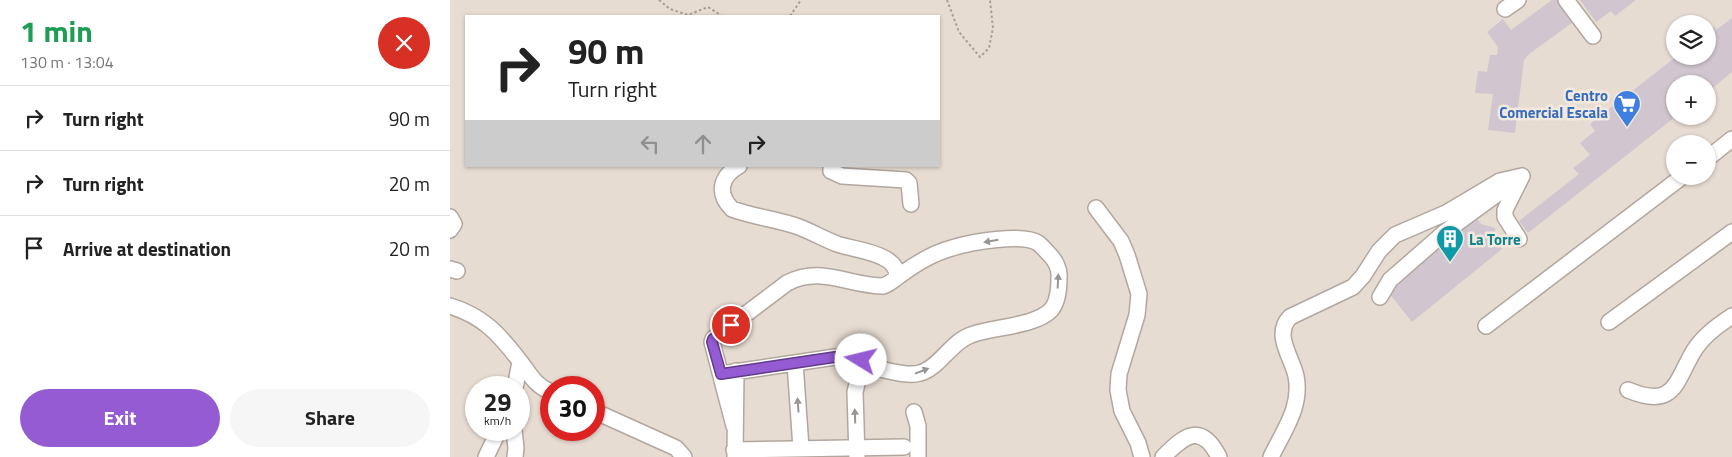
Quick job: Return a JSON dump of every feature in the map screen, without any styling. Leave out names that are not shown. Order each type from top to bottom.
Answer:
[{"type":"street","points":[[1505,9],[1518,0]]},
{"type":"street","points":[[1566,0],[1593,36]]},
{"type":"street","points":[[1716,152],[1732,139]]},
{"type":"street","points":[[738,167],[728,175],[723,183],[723,197],[732,209],[798,227],[839,244],[877,255],[892,264],[897,272],[897,277]]},
{"type":"street","points":[[828,167],[835,174],[842,176],[906,180],[909,183],[911,204]]},
{"type":"street","points":[[1380,297],[1390,280],[1522,176]]},
{"type":"street","points":[[1518,239],[1505,217],[1506,210],[1522,176]]},
{"type":"street","points":[[1271,457],[1296,407],[1296,375],[1283,336],[1283,328],[1290,317],[1353,287],[1363,276],[1379,251],[1395,236],[1446,213],[1500,181],[1522,176]]},
{"type":"street","points":[[1486,326],[1671,185]]},
{"type":"street","points":[[1096,208],[1121,241],[1139,294],[1137,316],[1119,374],[1118,390],[1122,411],[1138,443],[1142,457]]},
{"type":"street","points":[[450,217],[454,224],[450,230]]},
{"type":"street","points":[[1609,322],[1732,232]]},
{"type":"street","points":[[729,373],[796,362],[843,357],[853,358],[864,378],[870,377],[875,368],[912,374],[923,373],[969,335],[1028,323],[1040,318],[1052,309],[1055,303],[1060,276],[1052,257],[1039,243],[1024,238],[1014,238],[953,248],[930,256],[888,285],[883,286],[807,274],[798,276],[713,339],[712,342],[729,373],[735,453],[793,451],[856,452],[904,447]]},
{"type":"street","points":[[450,306],[485,322],[496,332],[540,386]]},
{"type":"street","points":[[1628,390],[1642,396],[1651,397],[1668,392],[1680,378],[1700,342],[1722,322],[1732,316]]},
{"type":"street","points":[[517,376],[520,362]]},
{"type":"street","points":[[793,451],[796,362]]},
{"type":"street","points":[[856,452],[855,392],[859,370]]},
{"type":"street","points":[[914,412],[918,426],[918,457]]},
{"type":"street","points":[[605,417],[676,448],[684,457]]},
{"type":"street","points":[[1163,457],[1175,445],[1191,435],[1203,437],[1217,454]]},
{"type":"street","points":[[486,457],[494,441]]},
{"type":"street","points":[[515,441],[515,457]]},
{"type":"path","points":[[659,0],[670,9],[688,15],[708,7],[720,15]]},
{"type":"path","points":[[791,15],[801,0]]},
{"type":"path","points":[[947,0],[959,32],[980,57],[988,48],[993,28],[990,0]]},
{"type":"building","name":"Centro Comercial Escala","points":[[1552,0],[1561,0],[1576,20],[1529,54],[1524,60],[1515,133],[1488,130],[1493,94],[1475,93],[1478,71],[1487,72],[1490,55],[1497,55],[1498,47],[1487,32],[1503,19],[1511,30]]},
{"type":"building","points":[[1580,0],[1636,0],[1615,16],[1611,11],[1596,22]]},
{"type":"building","name":"Centro Comercial Escala","points":[[1732,18],[1732,72],[1716,85],[1716,75],[1666,75],[1666,124],[1528,233],[1519,221],[1579,174],[1573,168],[1590,155],[1580,143],[1595,131],[1590,124],[1666,65],[1716,65],[1716,30]]},
{"type":"building","name":"La Torre","points":[[1475,216],[1481,224],[1495,228],[1496,242],[1502,249],[1412,322],[1388,292],[1402,281],[1399,278]]},
{"type":"place","name":"Centro Comercial Escala","points":[[1627,128]]},
{"type":"place","name":"La Torre","points":[[1450,263]]},
{"type":"route","points":[[731,325],[713,339],[712,342],[721,374],[835,357],[853,358],[858,363],[861,360]]}]
